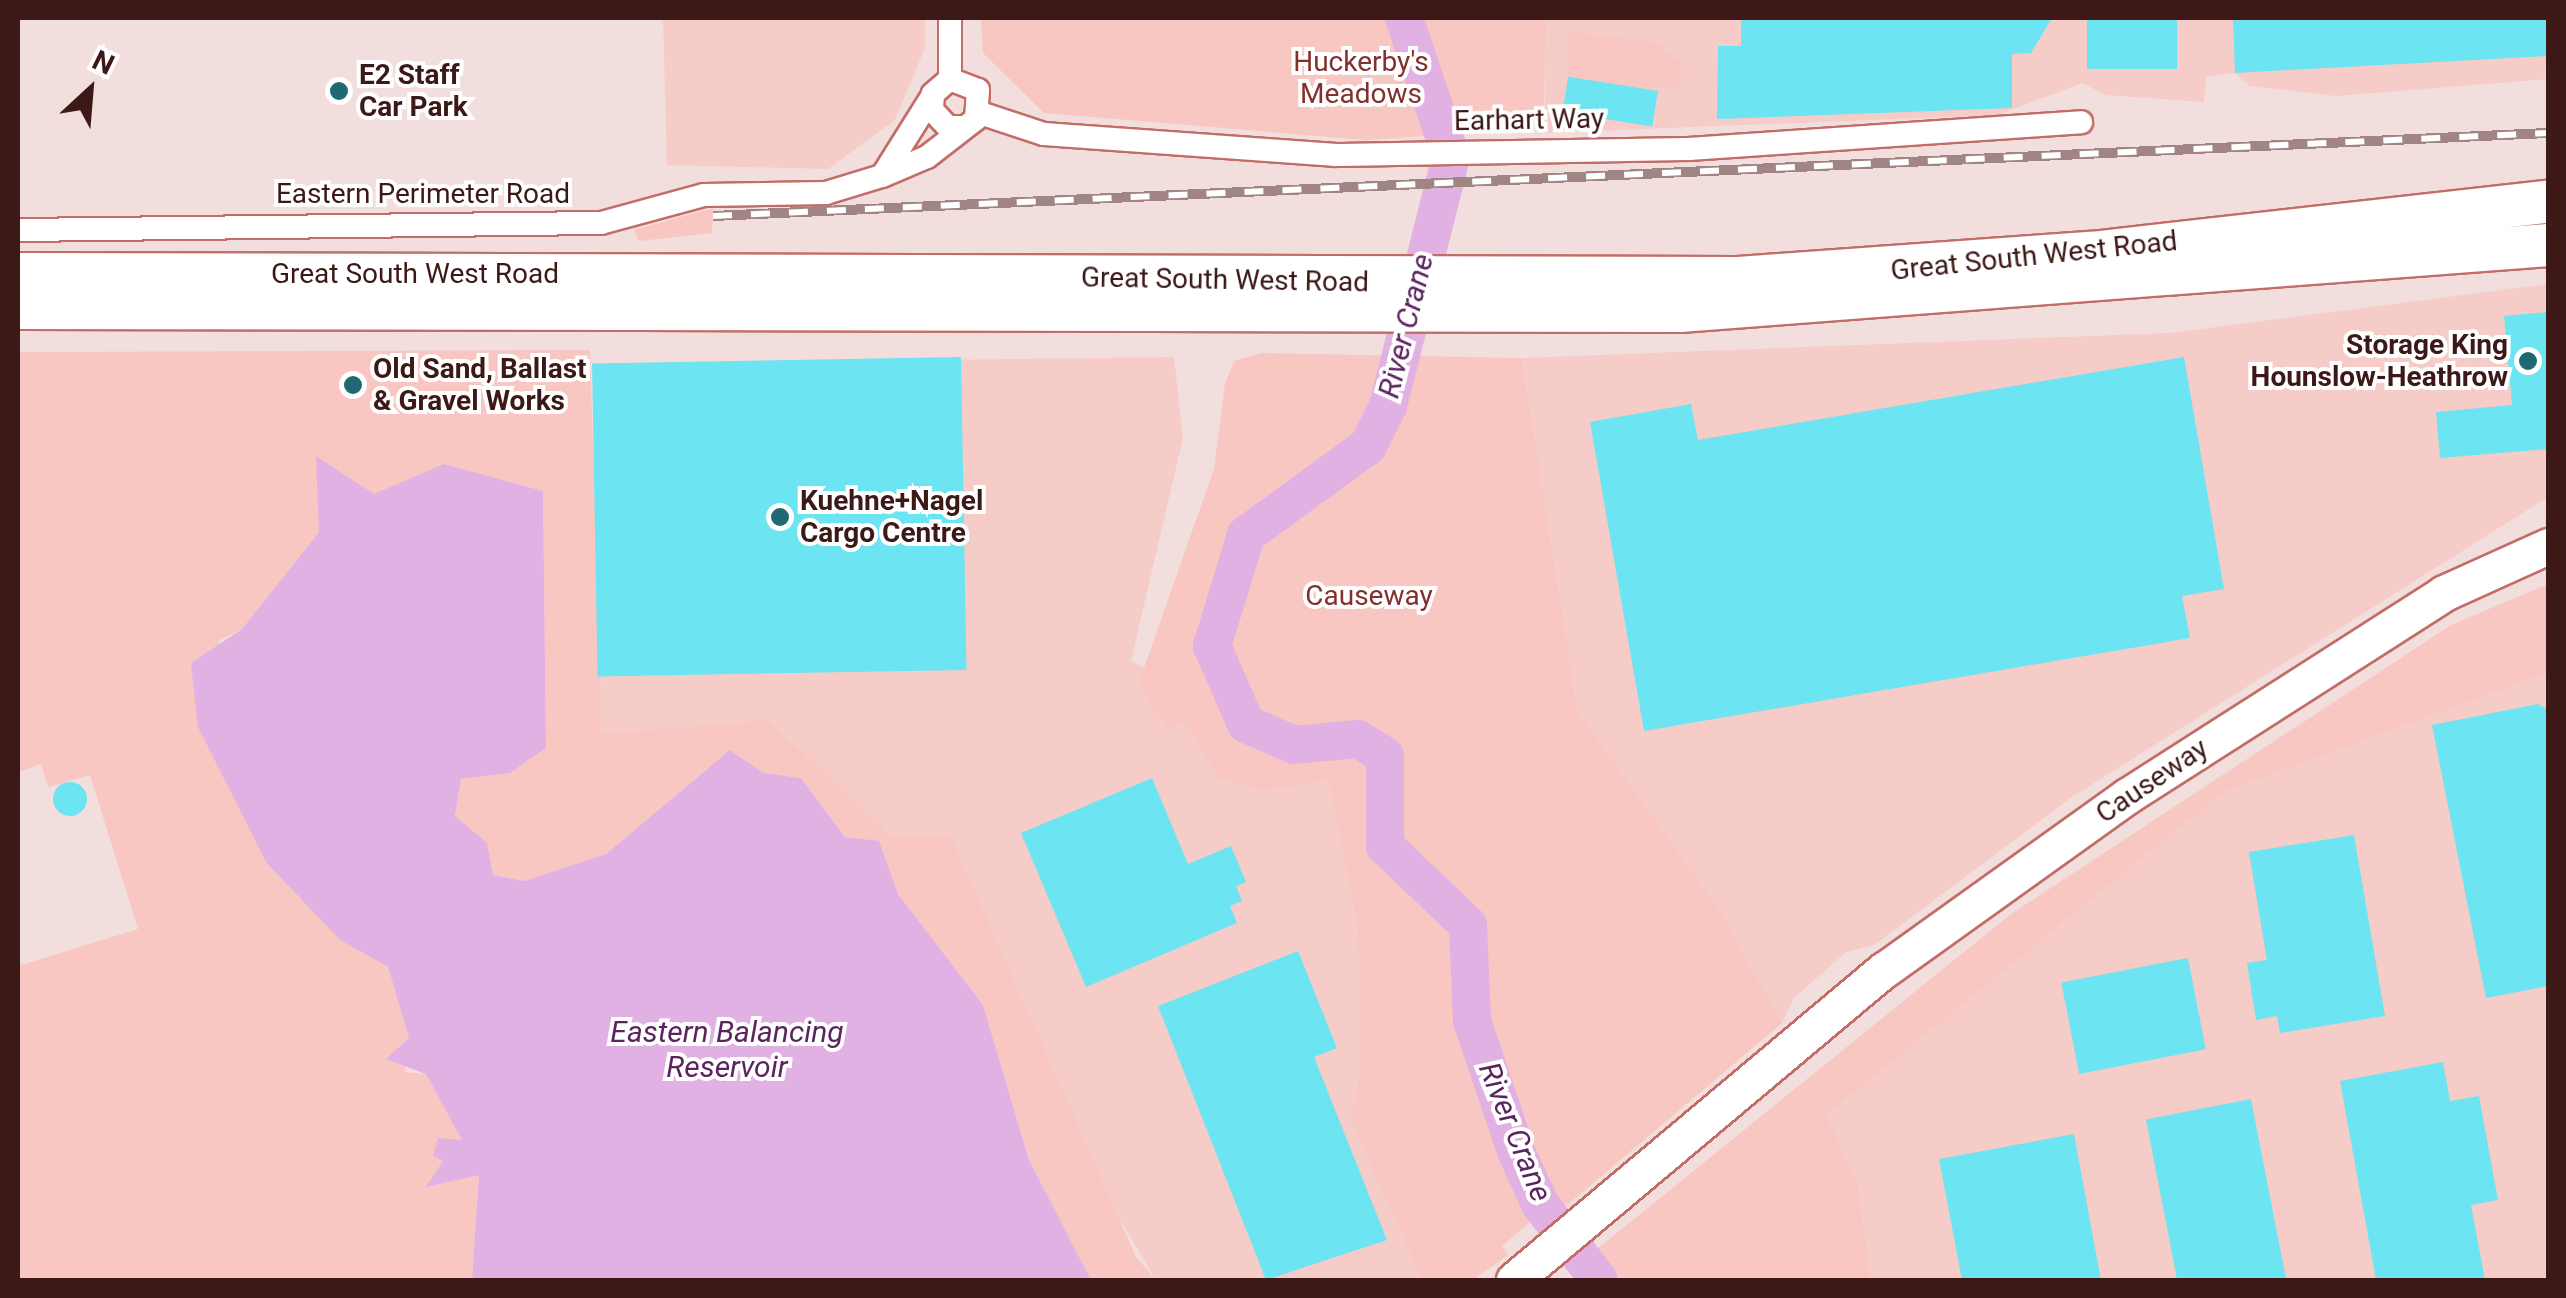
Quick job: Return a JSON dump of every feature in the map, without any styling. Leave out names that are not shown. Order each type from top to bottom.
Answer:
[{"type":"highway","name":"Great South West Road","points":[[18,308],[1450,296],[1894,270],[2548,202]]},
{"type":"highway","name":"Great South West Road","points":[[1450,296],[1804,307],[2548,245]]},
{"type":"highway","name":"Great South West Road","points":[[18,274],[1382,297]]},
{"type":"main road","name":"Causeway","points":[[2483,572],[2488,559],[2548,522]]},
{"type":"main road","name":"Causeway","points":[[1516,1279],[1606,1208],[1884,970],[2127,796],[2483,572],[2548,546]]},
{"type":"street","points":[[941,86],[972,84],[972,120],[936,118],[950,18]]},
{"type":"street","points":[[882,176],[941,86]]},
{"type":"street","name":"Earhart Way","points":[[972,120],[1044,134],[1418,153],[1478,149],[1688,149],[2081,122]]},
{"type":"street","name":"Eastern Perimeter Road","points":[[18,230],[602,223],[704,195],[826,192],[882,176],[972,120]]},
{"type":"shaded area","points":[[663,18],[925,18],[925,48],[895,120],[828,169],[667,165]]},
{"type":"shaded area","points":[[1547,18],[2548,18],[2548,79],[2336,96],[2250,86],[2235,73],[2206,77],[2204,102],[2105,95],[2083,83],[1997,115],[1544,133]]},
{"type":"shaded area","points":[[2548,284],[2548,497],[2072,797],[1874,945],[1846,952],[1794,998],[1782,1023],[1719,909],[1578,711],[1522,358],[2170,333]]},
{"type":"shaded area","points":[[1174,357],[1183,438],[1131,661],[1147,669],[1138,685],[1186,722],[1219,779],[1264,791],[1328,778],[1358,932],[1359,1075],[1350,1121],[1422,1280],[1156,1280],[892,837],[769,720],[602,735],[592,364]]},
{"type":"shaded area","points":[[2548,673],[2548,1280],[1871,1280],[1858,1183],[1825,1117],[2224,792]]},
{"type":"green space","name":"Huckerby's Meadows","points":[[981,18],[1547,18],[1543,128],[1366,140],[1044,113],[983,53]]},
{"type":"green space","points":[[1569,32],[1658,43],[1681,63],[1680,87],[1567,89]]},
{"type":"green space","points":[[713,208],[712,233],[639,241],[634,230]]},
{"type":"green space","points":[[590,350],[602,734],[769,720],[892,837],[950,835],[1136,1257],[1156,1280],[1091,1280],[1029,1160],[983,1005],[898,894],[879,842],[845,837],[801,778],[764,773],[730,750],[606,854],[524,881],[492,875],[487,843],[455,816],[461,779],[510,773],[546,748],[543,491],[444,464],[319,532],[242,629],[218,641],[340,940],[388,967],[409,1038],[405,1072],[426,1074],[463,1141],[428,1187],[479,1174],[472,1280],[18,1280],[18,966],[138,929],[90,775],[48,787],[41,764],[18,772],[18,352]]},
{"type":"green space","name":"Causeway","points":[[1261,353],[1522,358],[1578,711],[1719,909],[1782,1023],[1559,1212],[1552,1204],[1502,1246],[1508,1255],[1473,1280],[1422,1280],[1350,1121],[1359,1075],[1358,932],[1328,779],[1264,791],[1219,779],[1186,723],[1167,729],[1138,685],[1214,469],[1225,384],[1234,361]]},
{"type":"green space","points":[[2548,584],[2548,673],[2224,792],[1826,1116],[1858,1183],[1871,1280],[1621,1280],[1597,1249],[2011,914],[2451,625]]},
{"type":"water","name":"Eastern Balancing Reservoir","points":[[316,456],[374,494],[444,464],[543,491],[546,748],[510,773],[461,779],[455,816],[487,843],[493,875],[524,881],[606,854],[730,750],[764,773],[801,778],[845,837],[879,841],[898,894],[983,1005],[1029,1160],[1091,1280],[472,1280],[479,1175],[426,1187],[443,1161],[433,1156],[438,1138],[462,1140],[426,1074],[386,1059],[409,1038],[388,967],[340,940],[266,862],[198,727],[191,663],[242,629],[319,532]]},
{"type":"building","points":[[1741,18],[2052,18],[2031,53],[2012,54],[2012,108],[1717,119],[1718,46],[1741,46]]},
{"type":"building","points":[[2087,18],[2177,18],[2177,69],[2087,69]]},
{"type":"building","points":[[2233,18],[2548,18],[2548,56],[2235,73]]},
{"type":"building","points":[[1568,77],[1658,91],[1652,127],[1562,112]]},
{"type":"building","name":"Storage King Hounslow-Heathrow","points":[[2548,312],[2548,449],[2440,458],[2436,412],[2512,405],[2504,316]]},
{"type":"building","name":"Kuehne+Nagel Cargo Centre","points":[[961,357],[966,670],[598,676],[592,363]]},
{"type":"building","points":[[2184,357],[2224,589],[2182,596],[2190,638],[1644,731],[1590,422],[1691,404],[1698,440]]},
{"type":"building","points":[[2538,704],[2548,710],[2548,986],[2486,998],[2432,725]]},
{"type":"building","points":[[1152,778],[1188,864],[1231,846],[1246,882],[1236,886],[1242,901],[1230,906],[1237,923],[1086,987],[1021,833]]},
{"type":"building","points":[[70,782],[82,787],[87,799],[82,811],[70,816],[58,811],[53,799],[58,787]]},
{"type":"building","points":[[2354,835],[2385,1016],[2280,1033],[2277,1016],[2256,1020],[2247,963],[2267,960],[2249,852]]},
{"type":"building","points":[[1298,951],[1337,1048],[1314,1057],[1387,1240],[1266,1280],[1158,1006]]},
{"type":"building","points":[[2188,958],[2206,1049],[2079,1074],[2061,983]]},
{"type":"building","points":[[2443,1062],[2450,1101],[2479,1096],[2498,1200],[2471,1205],[2485,1280],[2376,1280],[2340,1081]]},
{"type":"building","points":[[2251,1099],[2286,1280],[2177,1280],[2146,1119]]},
{"type":"building","points":[[2074,1134],[2101,1280],[1962,1280],[1939,1159]]},
{"type":"waterway","name":"River Crane","points":[[1404,18],[1451,157],[1388,406],[1368,446],[1246,535],[1212,646],[1246,724],[1294,745],[1358,739],[1385,756],[1385,846],[1468,925],[1472,1021],[1516,1151],[1540,1204],[1599,1280]]},
{"type":"railway","points":[[713,216],[2548,133]]},
{"type":"place","name":"E2 Staff Car Park","points":[[339,91]]},
{"type":"place","name":"Storage King Hounslow-Heathrow","points":[[2528,361]]},
{"type":"place","name":"Old Sand, Ballast & Gravel Works","points":[[353,385]]},
{"type":"place","name":"Kuehne+Nagel Cargo Centre","points":[[780,517]]}]
